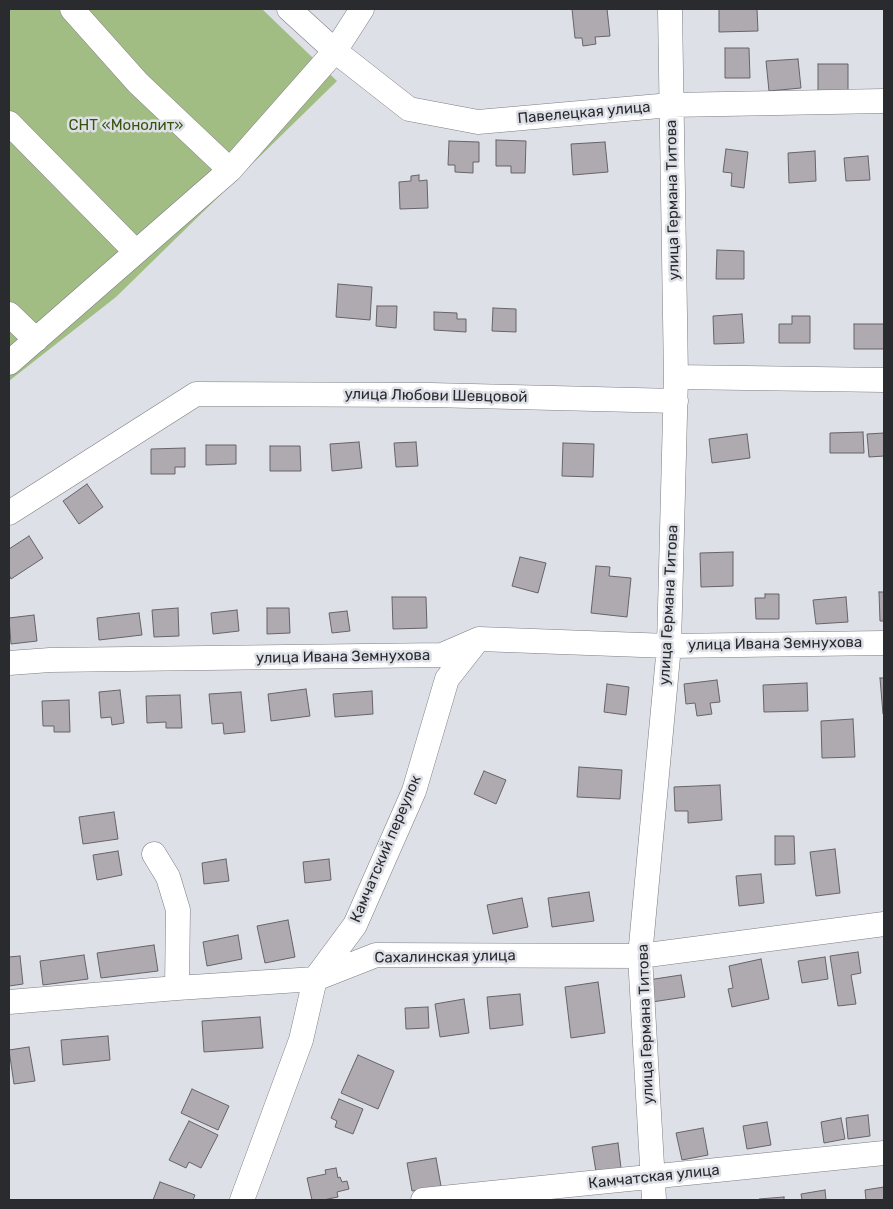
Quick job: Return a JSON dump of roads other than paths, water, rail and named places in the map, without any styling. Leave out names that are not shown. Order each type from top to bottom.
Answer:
[{"type":"street","points":[[72,9],[138,83],[230,170]]},
{"type":"street","name":"Павелецкая улица","points":[[289,9],[335,51],[409,109],[478,122],[671,105],[884,101]]},
{"type":"street","points":[[9,363],[230,170],[335,51],[362,9]]},
{"type":"street","name":"улица Германа Титова","points":[[653,1189],[640,956],[669,646],[676,401],[670,9]]},
{"type":"street","points":[[9,123],[136,252]]},
{"type":"street","points":[[9,314],[36,340]]},
{"type":"street","points":[[676,377],[884,380]]},
{"type":"street","name":"улица Любови Шевцовой","points":[[9,513],[196,394],[430,395],[676,401]]},
{"type":"street","name":"улица Ивана Земнухова","points":[[9,663],[50,660],[442,656],[479,639],[669,646],[884,643]]},
{"type":"street","name":"Камчатский переулок","points":[[242,1200],[301,1040],[315,979],[354,925],[414,792],[447,679],[479,639]]},
{"type":"street","points":[[154,854],[168,877],[178,910],[177,988]]},
{"type":"street","name":"Сахалинская улица","points":[[9,1002],[315,979],[376,955],[640,956],[884,924]]},
{"type":"street","name":"Камчатская улица","points":[[423,1200],[653,1189],[884,1153]]},
{"type":"park label","name":"СНТ «Монолит»","points":[[126,126]]}]
